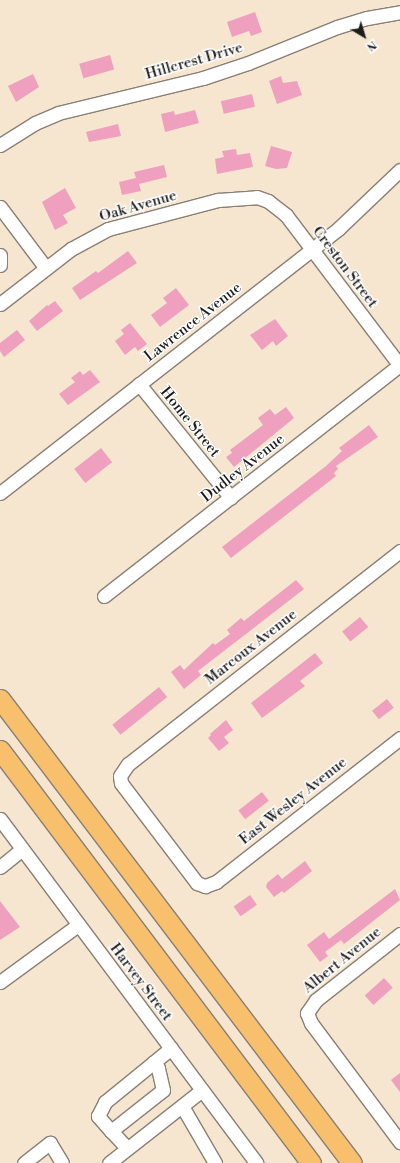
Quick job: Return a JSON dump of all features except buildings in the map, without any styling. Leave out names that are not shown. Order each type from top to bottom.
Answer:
[{"type":"highway","points":[[0,699],[352,1163]]},
{"type":"highway","points":[[0,750],[311,1163]]},
{"type":"street","name":"Hillcrest Drive","points":[[0,145],[35,123],[58,113],[203,78],[248,63],[337,27],[367,18],[400,12]]},
{"type":"street","name":"Lawrence Avenue","points":[[0,493],[312,249],[364,206],[400,170]]},
{"type":"street","name":"Creston Street","points":[[258,197],[277,207],[312,249],[400,366]]},
{"type":"street","name":"Oak Avenue","points":[[0,304],[45,267],[71,249],[108,229],[218,200],[258,197]]},
{"type":"street","points":[[2,215],[45,267]]},
{"type":"street","points":[[0,256],[0,265]]},
{"type":"street","name":"Dudley Avenue","points":[[104,596],[400,366]]},
{"type":"street","name":"Home Street","points":[[139,384],[231,498]]},
{"type":"street","name":"Marcoux Avenue","points":[[205,886],[197,883],[121,783],[120,776],[123,770],[400,551]]},
{"type":"street","name":"East Wesley Avenue","points":[[205,886],[216,882],[400,738]]},
{"type":"street","name":"Harvey Street","points":[[0,819],[256,1163]]},
{"type":"street","points":[[0,867],[22,849]]},
{"type":"street","points":[[0,982],[78,925]]},
{"type":"street","name":"Albert Avenue","points":[[395,1124],[311,1023],[308,1013],[316,1000],[400,934]]},
{"type":"street","points":[[127,1148],[98,1116],[105,1102],[171,1048]]},
{"type":"street","points":[[111,1131],[163,1090],[158,1068],[154,1062]]},
{"type":"street","points":[[109,1163],[202,1090]]},
{"type":"street","points":[[182,1106],[215,1163]]},
{"type":"street","points":[[395,1124],[400,1142]]},
{"type":"street","points":[[24,1163],[50,1143],[62,1163]]}]
